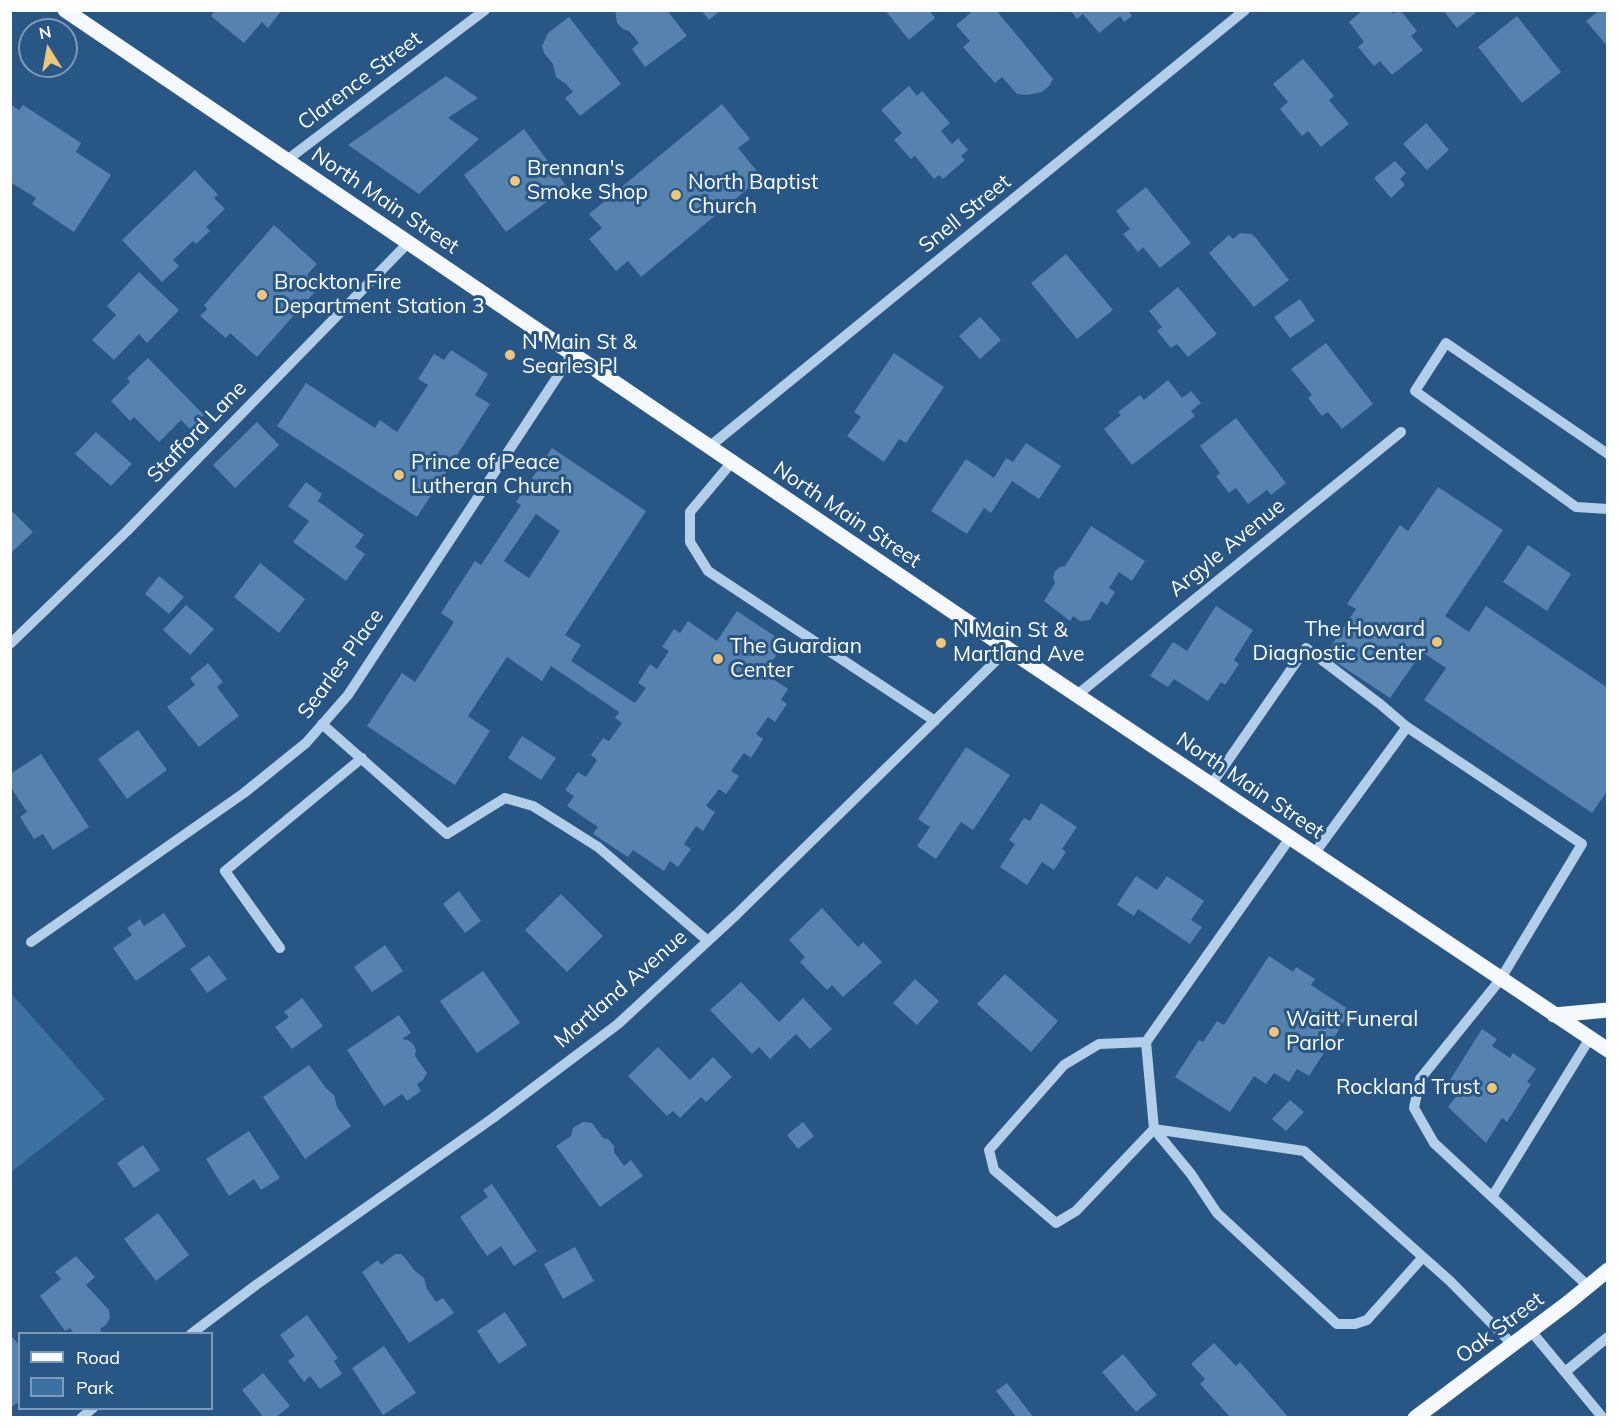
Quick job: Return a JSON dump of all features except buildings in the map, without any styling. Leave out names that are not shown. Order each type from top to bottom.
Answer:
[{"type":"main road","name":"North Main Street","points":[[65,10],[1008,649],[1500,980],[1608,1050]]},
{"type":"main road","points":[[1554,1015],[1608,1010]]},
{"type":"main road","name":"Oak Street","points":[[1415,1418],[1608,1270]]},
{"type":"street","name":"Clarence Street","points":[[287,160],[485,10]]},
{"type":"street","name":"Snell Street","points":[[710,447],[1245,10]]},
{"type":"street","name":"Stafford Lane","points":[[10,645],[127,531],[408,243]]},
{"type":"street","points":[[1608,454],[1446,343],[1415,391],[1576,507],[1608,509]]},
{"type":"street","name":"Searles Place","points":[[31,942],[244,793],[306,743],[348,695],[573,353]]},
{"type":"street","name":"Argyle Avenue","points":[[1077,695],[1401,432]]},
{"type":"street","points":[[732,462],[690,512],[690,542],[708,571],[935,721]]},
{"type":"street","points":[[1211,785],[1306,648],[1407,727],[1582,844],[1500,980],[1420,1080],[1414,1108],[1434,1143],[1588,1286]]},
{"type":"street","name":"Martland Avenue","points":[[194,1332],[256,1284],[493,1118],[618,1024],[708,941],[1008,649]]},
{"type":"street","points":[[322,724],[447,834],[505,798],[533,806],[598,846],[708,941]]},
{"type":"street","points":[[1314,854],[1407,727]]},
{"type":"street","points":[[280,948],[225,871],[362,758]]},
{"type":"street","points":[[1290,838],[1146,1042],[1154,1129],[1191,1174],[1217,1213],[1337,1324],[1355,1324],[1367,1320],[1423,1257]]},
{"type":"street","points":[[1492,1197],[1590,1038]]},
{"type":"street","points":[[1146,1042],[1099,1044],[1064,1065],[988,1150],[994,1170],[1056,1223],[1076,1211],[1154,1129]]},
{"type":"street","points":[[1154,1129],[1304,1151],[1450,1281],[1513,1345]]},
{"type":"street","points":[[1531,1331],[1604,1418]]},
{"type":"street","points":[[1565,1372],[1608,1337]]},
{"type":"green space","points":[[10,992],[105,1099],[11,1172],[10,1172]]},
{"type":"place","name":"Brennan's Smoke Shop","points":[[515,181]]},
{"type":"place","name":"North Baptist Church","points":[[676,195]]},
{"type":"place","name":"Brockton Fire Department Station 3","points":[[262,295]]},
{"type":"place","name":"N Main St & Searles Pl","points":[[510,355]]},
{"type":"place","name":"Prince of Peace Lutheran Church","points":[[399,475]]},
{"type":"place","name":"The Howard Diagnostic Center","points":[[1437,642]]},
{"type":"place","name":"N Main St & Martland Ave","points":[[941,643]]},
{"type":"place","name":"The Guardian Center","points":[[718,659]]},
{"type":"place","name":"Waitt Funeral Parlor","points":[[1274,1032]]},
{"type":"place","name":"Rockland Trust","points":[[1492,1088]]}]
